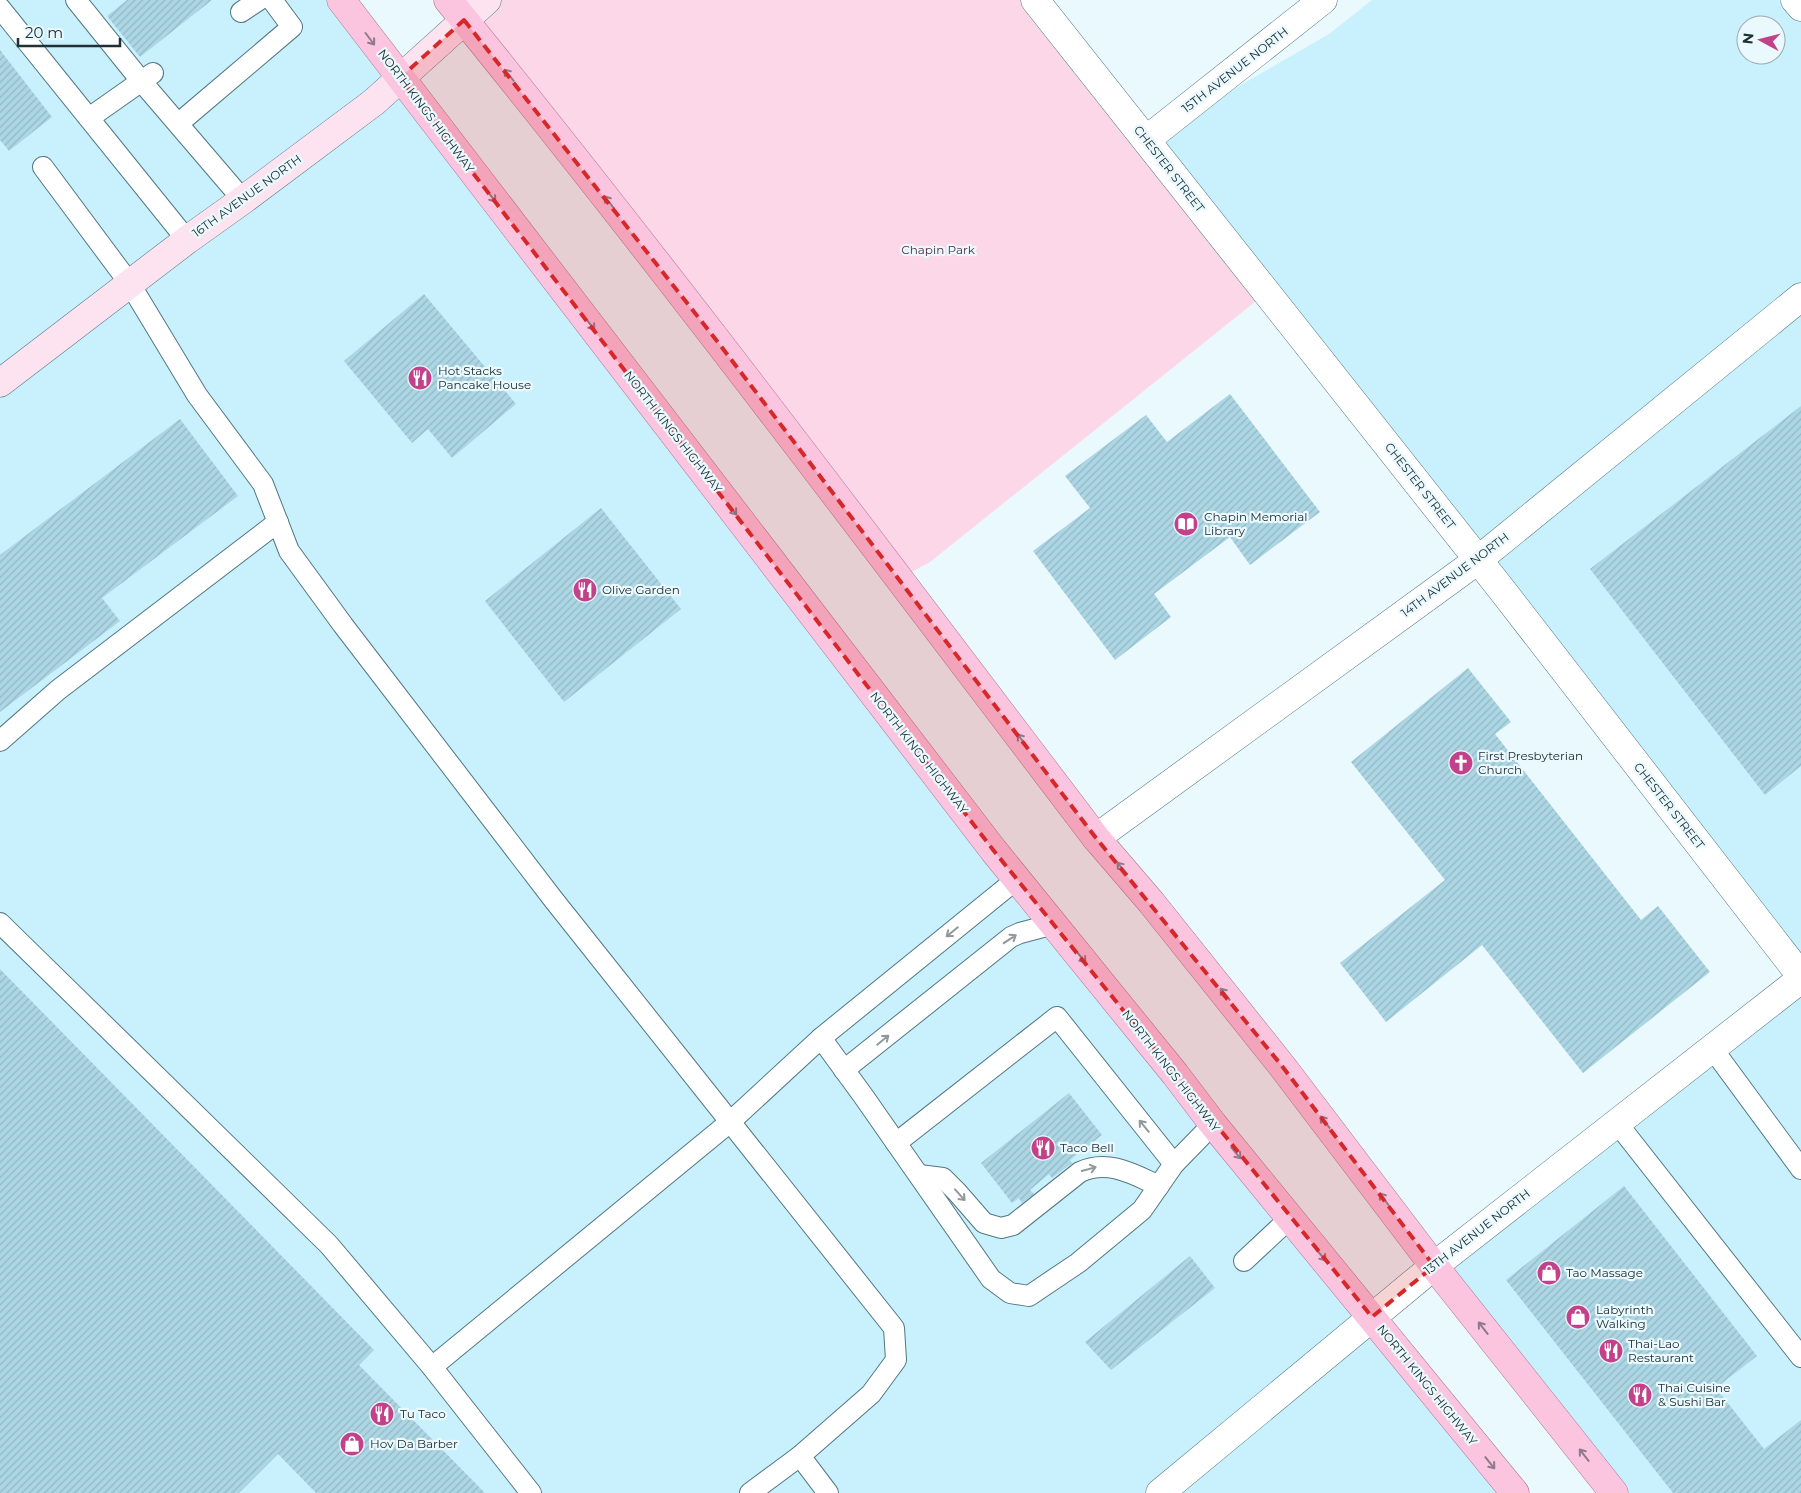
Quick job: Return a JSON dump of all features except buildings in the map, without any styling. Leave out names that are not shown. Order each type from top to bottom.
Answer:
[{"type":"main road","name":"NORTH KINGS HIGHWAY","points":[[341,0],[1016,879],[1175,1074],[1213,1124],[1515,1493]]},
{"type":"main road","points":[[456,10],[531,102],[724,349],[1096,838],[1151,902],[1288,1074],[1434,1266],[1614,1493]]},
{"type":"street","name":"16TH AVENUE NORTH","points":[[0,383],[187,240],[244,200],[374,102],[400,78],[456,10],[487,0]]},
{"type":"street","name":"CHESTER STREET","points":[[1035,0],[1478,560],[1801,978]]},
{"type":"street","name":"15TH AVENUE NORTH","points":[[1146,140],[1323,0]]},
{"type":"street","points":[[1795,0],[1801,7]]},
{"type":"street","name":"14TH AVENUE NORTH","points":[[1096,838],[1478,560],[1801,297]]},
{"type":"street","name":"13TH AVENUE NORTH","points":[[1160,1493],[1434,1266],[1801,978]]},
{"type":"lane","points":[[76,0],[148,77],[179,123],[244,200]]},
{"type":"lane","points":[[241,12],[259,0]]},
{"type":"lane","points":[[179,123],[292,27],[272,0]]},
{"type":"lane","points":[[0,8],[187,240]]},
{"type":"lane","points":[[89,118],[148,77]]},
{"type":"lane","points":[[43,167],[130,284],[197,394],[263,484],[289,551],[394,694],[553,900],[894,1328],[896,1360],[871,1394],[800,1456],[750,1493]]},
{"type":"lane","points":[[0,741],[58,690],[278,522]]},
{"type":"lane","points":[[432,1368],[730,1122],[821,1038],[1016,879]]},
{"type":"lane","points":[[0,923],[329,1246],[432,1368],[531,1493]]},
{"type":"lane","points":[[844,1070],[1011,937],[1054,924]]},
{"type":"lane","points":[[896,1143],[1057,1017],[1174,1164]]},
{"type":"lane","points":[[821,1038],[991,1279],[1010,1293],[1029,1296],[1078,1263],[1142,1210],[1174,1164],[1213,1124]]},
{"type":"lane","points":[[1712,1048],[1801,1169]]},
{"type":"lane","points":[[1617,1123],[1801,1357]]},
{"type":"lane","points":[[918,1175],[943,1178],[984,1223],[1001,1228],[1013,1225],[1080,1172],[1089,1168],[1104,1166],[1118,1168],[1159,1186]]},
{"type":"lane","points":[[1244,1261],[1290,1218]]},
{"type":"lane","points":[[800,1456],[828,1493]]},
{"type":"highlighted area","points":[[464,20],[717,341],[1096,838],[1282,1066],[1434,1266],[1372,1317],[994,851],[400,78]]},
{"type":"shaded area","points":[[0,0],[340,0],[1513,1493],[0,1493]]},
{"type":"shaded area","points":[[1372,0],[1801,0],[1801,976],[1146,140],[1329,34]]},
{"type":"shaded area","points":[[1801,979],[1801,1493],[1614,1493],[1434,1266]]},
{"type":"green space","name":"Chapin Park","points":[[487,0],[1035,0],[1266,293],[930,562],[899,579],[464,20]]},
{"type":"place","name":"Hot Stacks Pancake House","points":[[420,378]]},
{"type":"place","name":"Chapin Memorial Library","points":[[1186,524]]},
{"type":"place","name":"Olive Garden","points":[[585,590]]},
{"type":"place","name":"First Presbyterian Church","points":[[1461,763]]},
{"type":"place","name":"Taco Bell","points":[[1043,1148]]},
{"type":"place","name":"Tao Massage","points":[[1549,1273]]},
{"type":"place","name":"Labyrinth Walking","points":[[1578,1317]]},
{"type":"place","name":"Thai-Lao Restaurant","points":[[1611,1351]]},
{"type":"place","name":"Thai Cuisine & Sushi Bar","points":[[1640,1395]]},
{"type":"place","name":"Tu Taco","points":[[382,1414]]},
{"type":"place","name":"Hov Da Barber","points":[[352,1444]]}]
